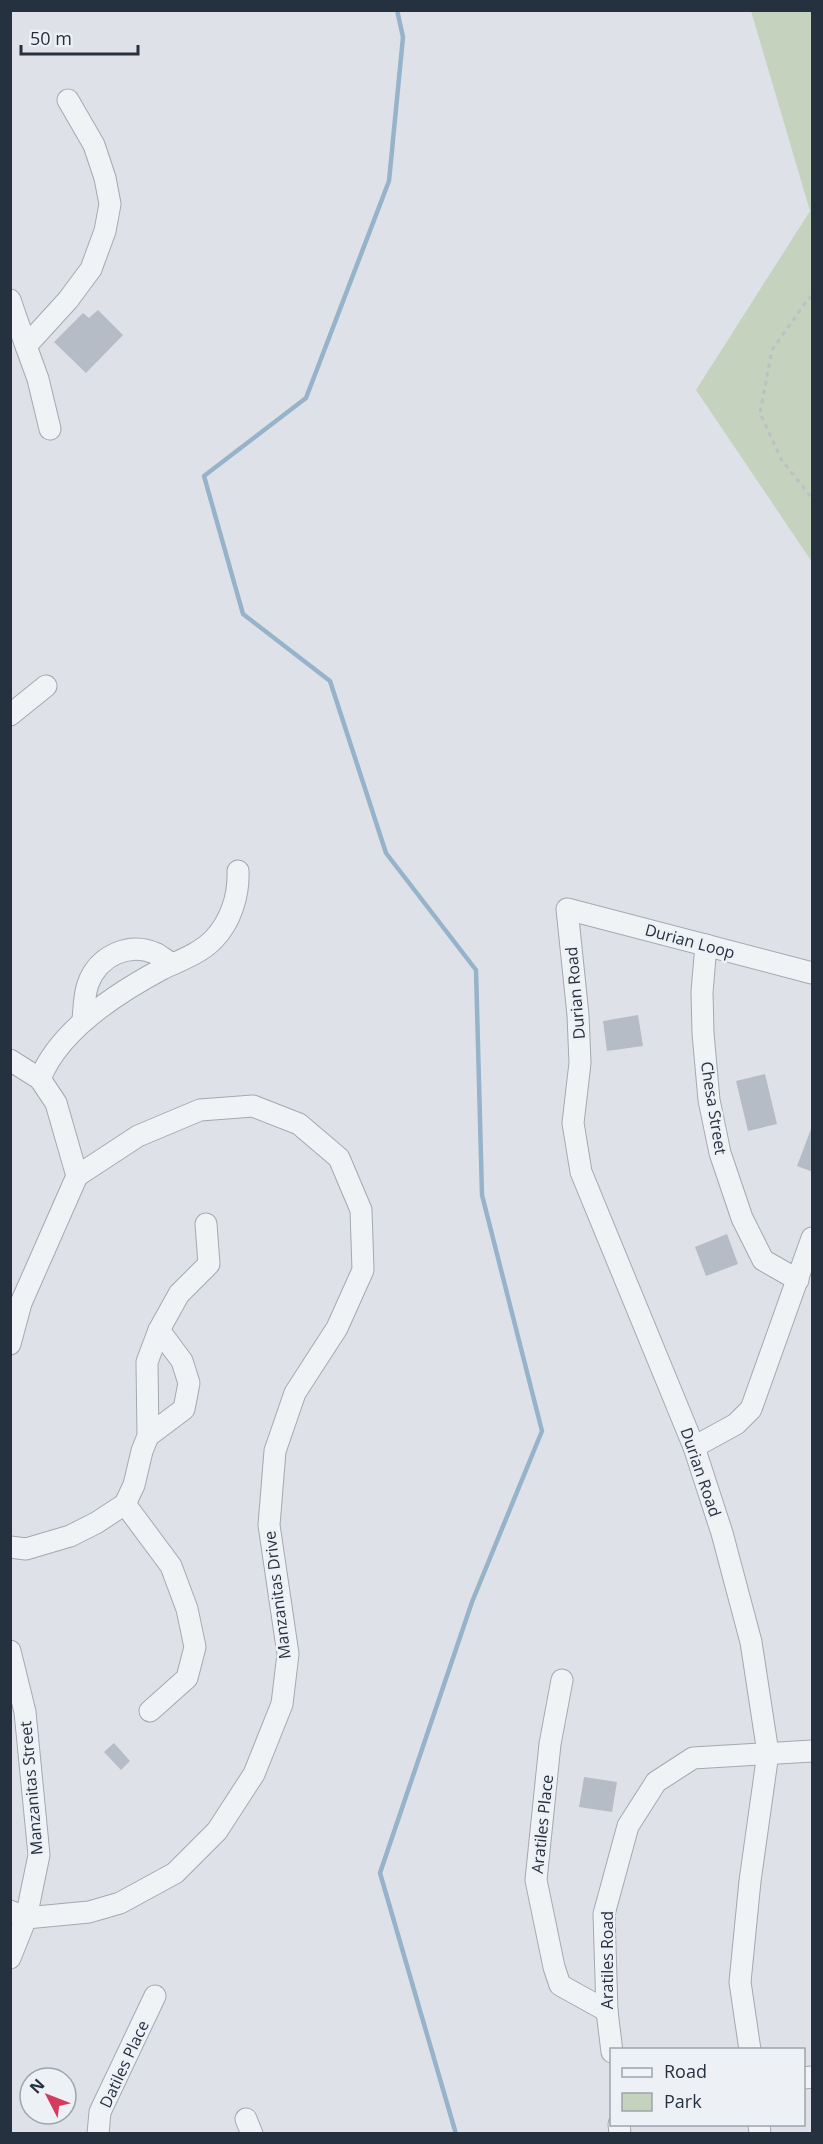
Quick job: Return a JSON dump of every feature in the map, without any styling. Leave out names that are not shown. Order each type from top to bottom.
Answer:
[{"type":"street","points":[[26,346],[68,300],[91,269],[105,231],[110,204],[105,178],[94,145],[68,100]]},
{"type":"street","points":[[10,300],[38,379],[50,429]]},
{"type":"street","points":[[10,715],[46,686]]},
{"type":"street","points":[[40,1078],[46,1065],[83,1020],[119,994],[194,953],[214,939],[234,905],[239,885],[238,871]]},
{"type":"street","name":"Durian Loop","points":[[567,909],[813,973]]},
{"type":"street","name":"Durian Road","points":[[567,909],[578,1015],[580,1063],[573,1123],[581,1172],[694,1447],[722,1533],[752,1642],[768,1753],[750,1881],[740,1982],[750,2048]]},
{"type":"street","name":"Chesa Street","points":[[706,945],[702,992],[703,1033],[709,1100],[720,1153],[742,1218],[763,1260],[798,1280]]},
{"type":"street","points":[[83,1020],[88,984],[108,956],[128,950],[144,950],[172,964]]},
{"type":"street","points":[[10,1060],[40,1078],[56,1102],[77,1176],[21,1303],[10,1344]]},
{"type":"street","name":"Manzanitas Drive","points":[[18,1915],[89,1912],[120,1903],[175,1873],[218,1831],[254,1774],[282,1704],[288,1654],[269,1525],[274,1451],[295,1393],[337,1328],[363,1270],[361,1210],[339,1158],[299,1124],[253,1106],[200,1110],[138,1136],[77,1176]]},
{"type":"street","points":[[10,1547],[27,1549],[70,1536],[96,1523],[125,1504],[134,1485],[141,1451],[148,1436],[147,1362],[159,1330],[179,1294],[209,1264],[206,1224]]},
{"type":"street","points":[[694,1447],[736,1424],[751,1409],[813,1238]]},
{"type":"street","points":[[148,1436],[184,1408],[189,1383],[182,1361],[159,1330]]},
{"type":"street","points":[[125,1504],[171,1566],[187,1609],[195,1647],[188,1678],[150,1711]]},
{"type":"street","name":"Manzanitas Street","points":[[10,1651],[25,1712],[39,1856],[18,1915],[10,1958]]},
{"type":"street","name":"Aratiles Place","points":[[562,1680],[550,1744],[536,1880],[554,1967],[560,1984],[607,2011]]},
{"type":"street","name":"Aratiles Road","points":[[612,2048],[607,2011],[604,1914],[628,1826],[656,1782],[693,1758],[813,1750]]},
{"type":"street","name":"Datiles Place","points":[[98,2133],[100,2112],[155,1996]]},
{"type":"path","points":[[813,296],[808,299],[772,351],[760,413],[781,459],[813,498]]},
{"type":"green space","points":[[751,11],[812,11],[812,562],[696,390],[810,211]]},
{"type":"building","points":[[98,310],[123,335],[86,373],[54,342],[83,313],[89,318]]},
{"type":"building","points":[[638,1015],[643,1046],[607,1051],[603,1021]]},
{"type":"building","points":[[765,1074],[777,1124],[748,1131],[736,1081]]},
{"type":"building","points":[[811,1129],[813,1129],[813,1172],[797,1166]]},
{"type":"building","points":[[727,1234],[738,1264],[706,1276],[695,1247]]},
{"type":"building","points":[[114,1743],[130,1761],[121,1770],[104,1752]]},
{"type":"building","points":[[584,1777],[617,1782],[612,1812],[579,1807]]},
{"type":"waterway","points":[[397,10],[403,37],[389,181],[306,398],[204,476],[243,614],[330,681],[386,853],[476,970],[482,1195],[542,1431],[472,1602],[380,1873],[456,2134]]}]
